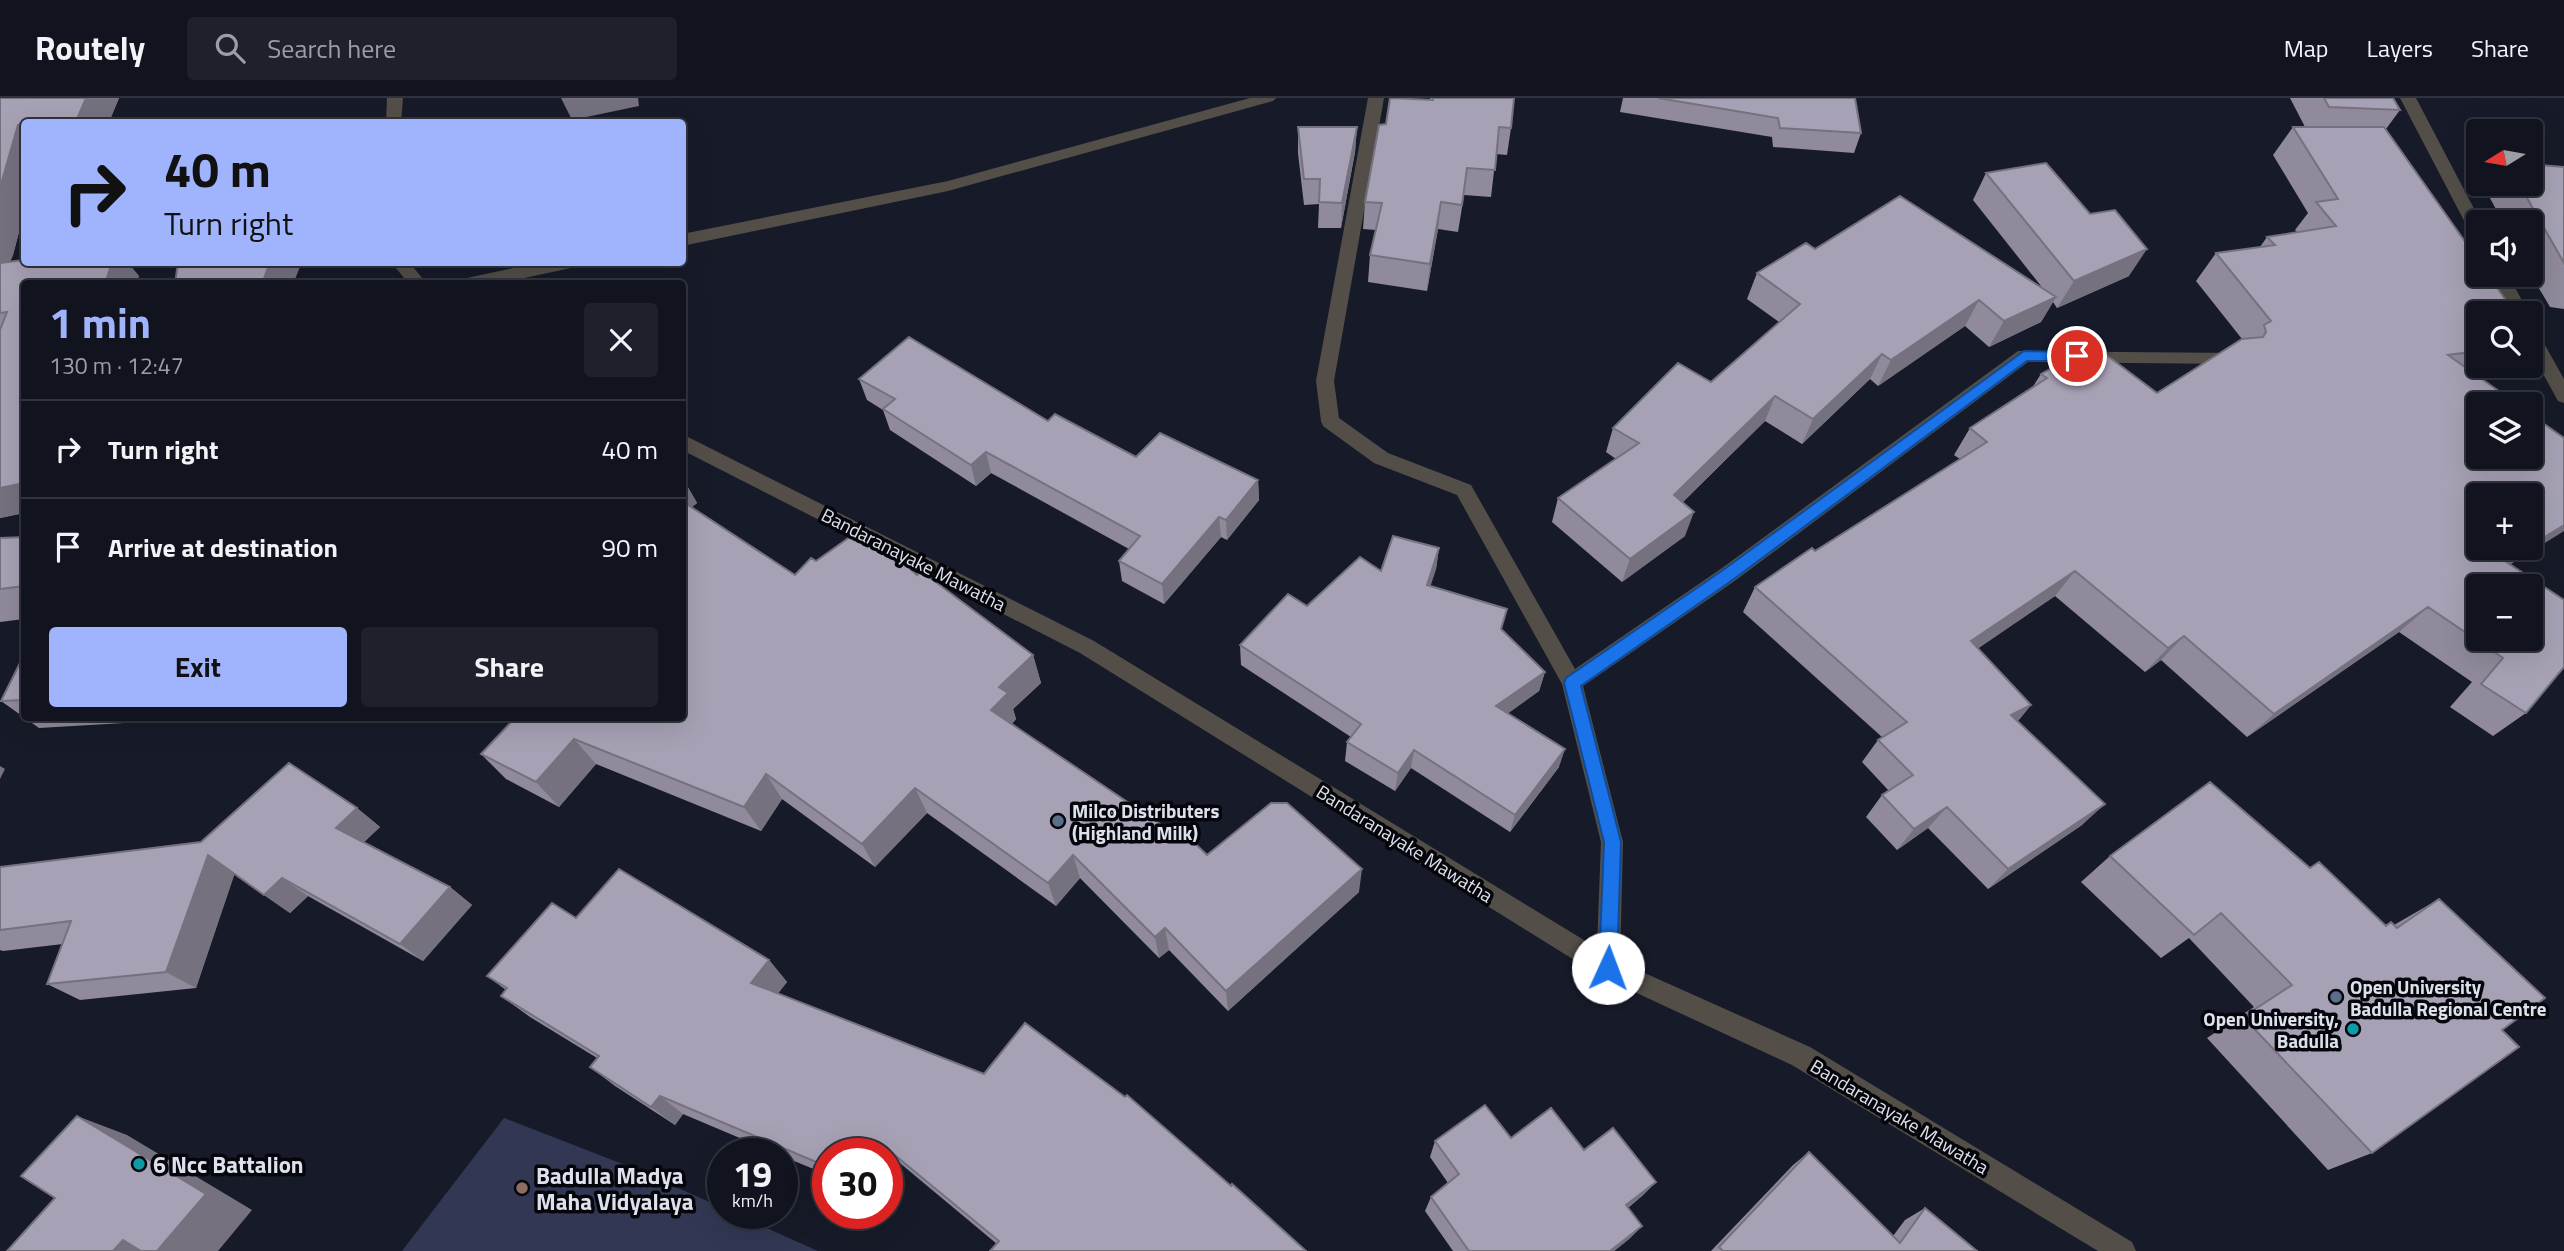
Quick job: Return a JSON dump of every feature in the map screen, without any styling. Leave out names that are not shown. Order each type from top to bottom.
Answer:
[{"type":"street","points":[[394,119],[395,98]]},
{"type":"street","points":[[686,239],[948,186],[1268,98]]},
{"type":"street","points":[[1376,98],[1325,381],[1330,421],[1381,458],[1464,490],[1572,683],[1612,842],[1608,968]]},
{"type":"street","points":[[2408,98],[2467,210]]},
{"type":"street","points":[[403,266],[415,280]]},
{"type":"street","points":[[486,280],[552,266]]},
{"type":"street","points":[[1572,683],[1729,574],[2024,356],[2233,358]]},
{"type":"street","points":[[2543,357],[2564,396]]},
{"type":"street","name":"Bandaranayake Mawatha","points":[[686,444],[1087,646],[1608,968],[1801,1056],[2123,1251]]},
{"type":"shaded area","name":"Badulla Madya Maha Vidyalaya","points":[[504,1118],[633,1168],[707,1201],[707,1229],[769,1229],[818,1251],[402,1251]]},
{"type":"building","points":[[0,98],[86,98],[77,119],[21,119],[0,188]]},
{"type":"building","points":[[1390,98],[1514,98],[1511,128],[1499,127],[1495,170],[1467,168],[1462,205],[1441,202],[1430,264],[1370,255],[1382,203],[1365,202],[1379,125],[1386,124]]},
{"type":"building","points":[[1658,98],[1855,98],[1861,133],[1780,128],[1778,118]]},
{"type":"building","points":[[2324,98],[2393,98],[2400,110],[2329,107]]},
{"type":"building","points":[[1298,127],[1357,127],[1342,203],[1319,202],[1320,179],[1304,179]]},
{"type":"building","points":[[2293,127],[2384,127],[2466,243],[2466,287],[2497,287],[2506,301],[2466,301],[2466,353],[2448,355],[2466,368],[2466,378],[2480,378],[2500,392],[2466,392],[2466,469],[2543,469],[2543,423],[2564,438],[2564,525],[2543,538],[2543,483],[2466,483],[2466,560],[2507,560],[2525,574],[2466,574],[2466,633],[2428,607],[2274,714],[2184,636],[2168,648],[2075,571],[1971,641],[2031,705],[2011,715],[2105,804],[2008,869],[1947,807],[1914,829],[1882,795],[1913,775],[1878,740],[1907,722],[1755,587],[1812,548],[1815,551],[1987,442],[1970,428],[2047,378],[2041,374],[2093,345],[2157,393],[2242,339],[2263,337],[2266,332],[2264,325],[2271,321],[2216,253],[2275,245],[2267,237],[2336,226],[2316,202],[2338,199]]},
{"type":"building","points":[[2046,163],[2090,214],[2115,210],[2147,249],[2074,281],[1986,173]]},
{"type":"building","points":[[2543,165],[2564,167],[2564,263],[2543,226],[2543,210],[2534,210],[2526,196],[2543,196]]},
{"type":"building","points":[[1900,196],[2056,297],[2004,321],[1979,300],[1891,360],[1882,354],[1813,419],[1775,396],[1674,495],[1694,512],[1630,559],[1558,498],[1639,443],[1613,428],[1678,363],[1711,382],[1800,304],[1757,273],[1806,243],[1815,249]]},
{"type":"building","points":[[21,260],[21,266],[111,266],[106,280],[21,280],[21,484],[0,488],[0,330],[7,312],[0,313],[0,263]]},
{"type":"building","points":[[177,266],[269,266],[263,280],[176,280]]},
{"type":"building","points":[[909,337],[1048,421],[1055,414],[1136,457],[1160,433],[1258,480],[1226,520],[1219,517],[1162,584],[1119,561],[1140,536],[986,452],[971,465],[883,409],[895,399],[859,379]]},
{"type":"building","points":[[686,504],[795,575],[811,558],[816,561],[864,527],[917,575],[921,571],[1033,655],[999,687],[1008,693],[991,710],[1172,832],[1178,827],[1207,855],[1271,803],[1287,803],[1362,869],[1226,991],[1165,928],[1155,937],[1073,855],[1048,883],[915,788],[862,844],[766,774],[744,807],[574,739],[536,782],[481,754],[512,721],[686,721]]},
{"type":"building","points":[[1393,536],[1439,548],[1427,585],[1507,609],[1501,629],[1545,672],[1496,706],[1565,749],[1515,815],[1414,750],[1398,773],[1347,742],[1361,724],[1240,645],[1288,594],[1307,606],[1360,557],[1381,571]]},
{"type":"building","points":[[21,537],[21,586],[0,589],[0,538]]},
{"type":"building","points":[[2543,586],[2564,600],[2564,667],[2526,713],[2481,684],[2503,658],[2493,651],[2543,651]]},
{"type":"building","points":[[21,661],[21,700],[1,701]]},
{"type":"building","points":[[289,763],[357,808],[336,828],[450,887],[400,944],[282,878],[264,895],[208,855],[166,972],[47,984],[71,921],[0,930],[0,867],[201,842]]},
{"type":"building","points":[[2210,782],[2310,868],[2319,862],[2386,926],[2391,922],[2397,928],[2439,899],[2545,998],[2502,1030],[2519,1047],[2372,1153],[2243,1017],[2292,985],[2221,913],[2194,935],[2110,856]]},
{"type":"building","points":[[619,869],[769,960],[751,983],[984,1074],[1025,1023],[1125,1097],[1127,1095],[1306,1251],[990,1251],[999,1241],[903,1162],[903,1138],[812,1138],[812,1160],[798,1154],[798,1138],[759,1138],[660,1096],[651,1107],[590,1067],[599,1056],[501,996],[507,988],[487,976],[552,903],[576,918]]},
{"type":"building","points":[[1485,1105],[1511,1138],[1551,1108],[1584,1150],[1613,1128],[1656,1182],[1626,1205],[1642,1226],[1610,1251],[1469,1251],[1431,1197],[1459,1174],[1435,1141]]},
{"type":"building","points":[[77,1116],[206,1194],[157,1251],[141,1251],[123,1240],[113,1251],[7,1251],[55,1198],[21,1176]]},
{"type":"building","points":[[1809,1152],[1900,1243],[1925,1208],[1977,1251],[1723,1251],[1719,1247]]},
{"type":"place","name":"Milco Distributers (Highland Milk)","points":[[1058,821]]},
{"type":"place","name":"Open University Badulla Regional Centre","points":[[2336,997]]},
{"type":"place","name":"Open University, Badulla","points":[[2353,1029]]},
{"type":"place","name":"6 Ncc Battalion","points":[[139,1164]]},
{"type":"place","name":"Badulla Madya Maha Vidyalaya","points":[[522,1188]]},
{"type":"route","points":[[1608,968],[1612,842],[1572,683],[1729,574],[2024,356],[2077,356]]}]
